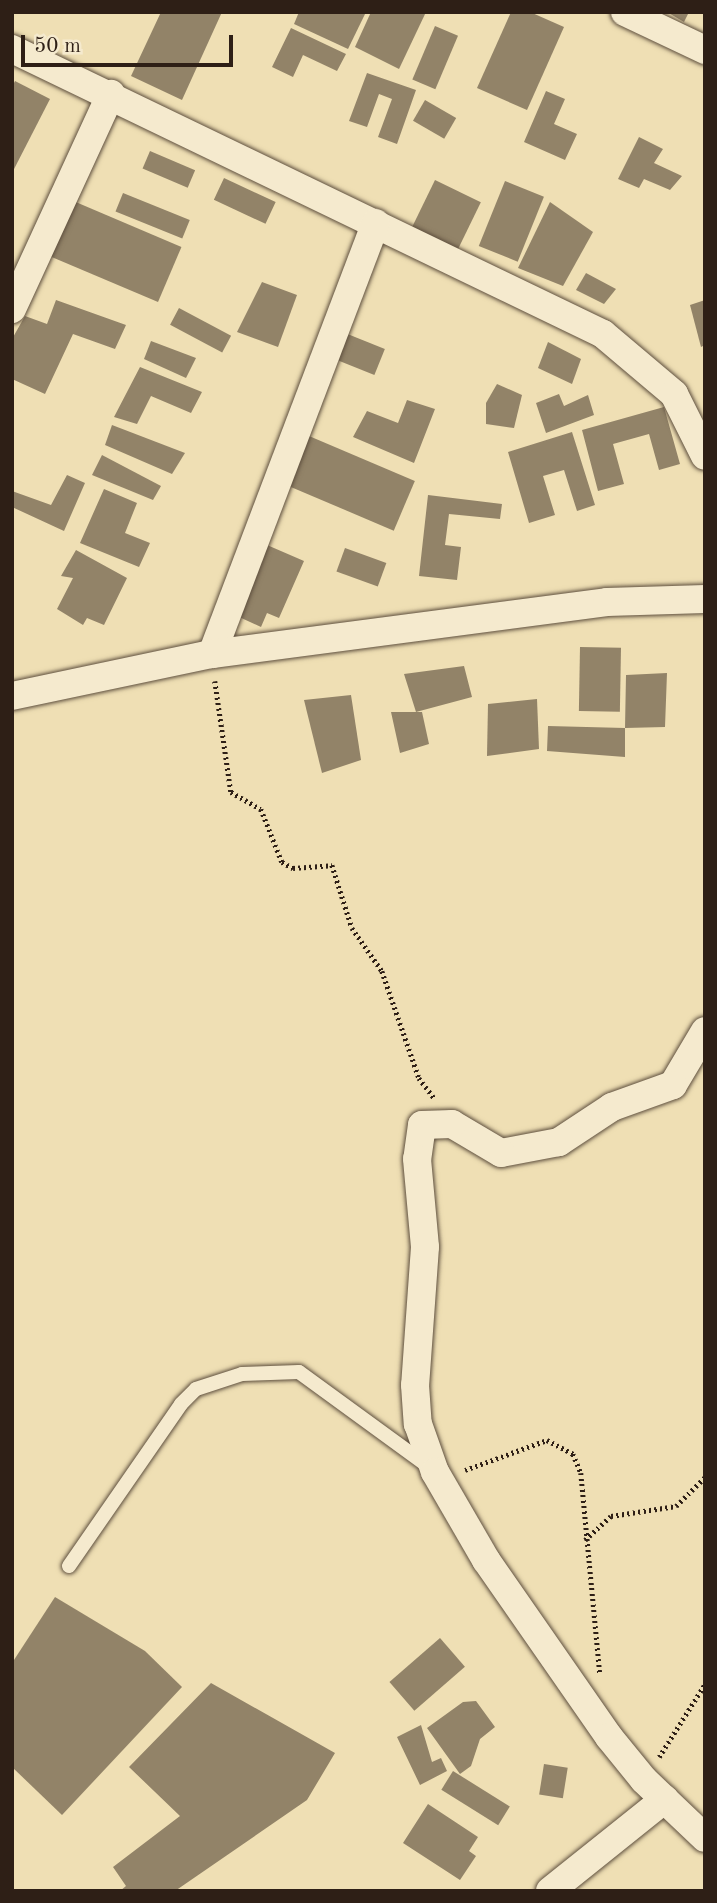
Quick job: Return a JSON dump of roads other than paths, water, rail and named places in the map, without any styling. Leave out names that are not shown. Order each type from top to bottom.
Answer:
[{"type":"street","points":[[625,12],[705,50]]},
{"type":"street","points":[[12,49],[111,94],[603,334],[674,394],[705,456]]},
{"type":"street","points":[[12,309],[111,94]]},
{"type":"street","points":[[212,654],[376,223]]},
{"type":"street","points":[[12,695],[212,654],[607,601],[705,599]]},
{"type":"street","points":[[705,1031],[673,1085],[612,1107],[559,1142],[501,1153],[452,1124],[424,1124],[417,1140],[425,1247],[415,1385],[418,1424],[435,1472],[493,1571],[644,1780],[705,1838]]},
{"type":"street","points":[[550,1891],[665,1799]]},
{"type":"lane","points":[[69,1566],[181,1404],[196,1389],[242,1374],[299,1372],[435,1472]]}]
